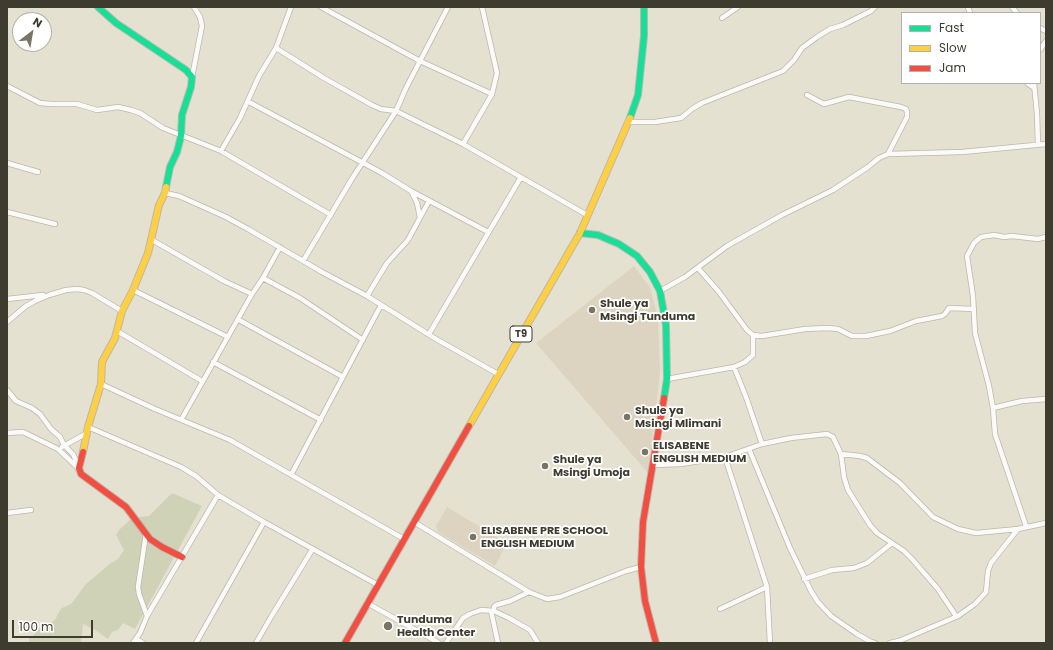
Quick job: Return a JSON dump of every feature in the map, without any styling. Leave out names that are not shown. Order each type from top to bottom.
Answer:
[{"type":"main road","points":[[98,7],[116,23],[186,70],[192,77],[191,87],[182,115],[181,136],[177,152],[170,167],[165,193],[159,204],[152,240],[133,290],[122,311],[117,331],[102,362],[101,384],[87,430],[79,468],[81,474],[126,507],[146,534],[157,544],[182,557]]},
{"type":"main road","name":"T9","points":[[345,643],[580,233],[628,122],[638,95],[644,36],[644,7]]},
{"type":"main road","points":[[580,233],[598,235],[619,244],[637,256],[650,272],[660,290],[666,325],[667,379],[643,522],[641,567],[645,601],[656,643]]},
{"type":"street","points":[[192,77],[202,26],[200,17],[194,7]]},
{"type":"street","points":[[221,150],[249,102],[260,76],[276,48],[291,7]]},
{"type":"street","points":[[321,7],[420,61],[492,94]]},
{"type":"street","points":[[303,262],[361,163],[396,111],[448,7]]},
{"type":"street","points":[[463,144],[492,94],[497,73],[482,7]]},
{"type":"street","points":[[484,13],[488,7]]},
{"type":"street","points":[[722,18],[738,7]]},
{"type":"street","points":[[628,122],[655,122],[681,118],[702,103],[783,70],[794,60],[802,48],[817,37],[830,29],[843,25],[871,11],[875,7]]},
{"type":"street","points":[[276,48],[324,78],[372,105],[381,109],[396,111],[463,144],[587,215]]},
{"type":"street","points":[[1034,85],[1038,144]]},
{"type":"street","points":[[7,86],[40,103],[77,104],[97,110],[118,107],[140,113],[163,128],[221,150],[331,215]]},
{"type":"street","points":[[807,95],[824,104],[850,97],[906,109],[907,116],[888,154]]},
{"type":"street","points":[[249,102],[488,232]]},
{"type":"street","points":[[660,290],[685,277],[727,246],[782,215],[833,190],[879,158],[888,154],[962,152],[1046,144]]},
{"type":"street","points":[[7,163],[38,172]]},
{"type":"street","points":[[429,334],[521,177]]},
{"type":"street","points":[[411,191],[417,203],[420,216]]},
{"type":"street","points":[[165,193],[178,196],[226,217],[280,247],[303,262],[367,296],[498,374]]},
{"type":"street","points":[[367,296],[387,263],[408,240],[429,201]]},
{"type":"street","points":[[7,212],[55,224]]},
{"type":"street","points":[[1026,526],[995,434],[993,408],[989,386],[975,333],[972,280],[967,256],[974,243],[982,237],[994,235],[1038,239],[1046,236]]},
{"type":"street","points":[[152,240],[224,281],[252,294]]},
{"type":"street","points":[[181,420],[280,247]]},
{"type":"street","points":[[698,268],[719,292],[747,330],[753,334],[762,336],[805,329],[828,328],[838,329],[852,336],[866,336],[890,331],[916,321],[942,316],[949,308],[974,309]]},
{"type":"street","points":[[263,278],[300,298],[363,340]]},
{"type":"street","points":[[7,322],[26,306],[49,295],[66,290],[77,289],[92,293],[122,311]]},
{"type":"street","points":[[133,290],[228,337]]},
{"type":"street","points":[[7,299],[49,295]]},
{"type":"street","points":[[292,475],[381,305]]},
{"type":"street","points":[[239,320],[343,377]]},
{"type":"street","points":[[117,331],[202,381]]},
{"type":"street","points":[[667,379],[734,367],[750,358],[752,355],[753,334]]},
{"type":"street","points":[[214,362],[321,420]]},
{"type":"street","points":[[734,367],[762,444]]},
{"type":"street","points":[[101,384],[155,409],[230,440],[404,539]]},
{"type":"street","points":[[7,390],[16,401],[32,408],[40,414],[51,429],[60,437],[64,445],[74,455],[79,468]]},
{"type":"street","points":[[993,408],[1022,401],[1046,399]]},
{"type":"street","points":[[58,448],[87,430],[181,467],[196,476],[218,495],[312,550],[378,585]]},
{"type":"street","points":[[7,433],[23,432],[58,448],[79,468]]},
{"type":"street","points":[[653,465],[681,464],[725,457],[762,444],[791,438],[827,434],[833,437],[841,454],[844,476],[848,490],[877,533],[912,558],[938,589],[956,616]]},
{"type":"street","points":[[749,449],[804,579],[818,602],[832,616],[872,643]]},
{"type":"street","points":[[841,454],[867,458],[900,483],[933,517],[958,529],[976,533],[1018,529],[1026,526],[1046,523]]},
{"type":"street","points":[[725,457],[767,587],[770,643]]},
{"type":"street","points":[[143,643],[135,641],[147,616],[218,495]]},
{"type":"street","points":[[7,513],[31,510]]},
{"type":"street","points":[[196,643],[264,522]]},
{"type":"street","points":[[414,522],[529,592],[547,599],[553,599],[626,571],[641,567]]},
{"type":"street","points":[[890,643],[900,641],[956,616],[975,604],[986,592],[988,571],[991,563],[1018,529]]},
{"type":"street","points":[[146,534],[138,587],[147,616]]},
{"type":"street","points":[[804,579],[832,570],[854,568],[867,563],[892,544]]},
{"type":"street","points":[[256,643],[312,550]]},
{"type":"street","points":[[720,609],[767,587]]},
{"type":"street","points":[[498,643],[493,611],[494,607],[529,592]]},
{"type":"street","points":[[367,603],[438,643]]},
{"type":"street","points":[[446,643],[463,618],[481,610],[493,611],[530,630],[538,643]]},
{"type":"shaded area","points":[[634,266],[650,287],[658,319],[660,372],[648,473],[536,343]]},
{"type":"shaded area","name":"ELISABENE PRE SCHOOL ENGLISH MEDIUM","points":[[447,507],[507,543],[495,566],[438,532],[436,526]]},
{"type":"green space","points":[[172,493],[202,506],[135,629],[123,623],[118,630],[112,632],[108,639],[83,624],[81,643],[29,643],[29,638],[34,635],[38,628],[44,627],[55,620],[62,608],[71,604],[86,584],[118,559],[124,550],[116,535],[119,530],[132,518],[149,516]]},
{"type":"traffic: fast","points":[[98,7],[116,23],[186,70],[192,77],[191,87],[182,115],[181,136],[177,152],[170,167],[166,187]]},
{"type":"traffic: fast","points":[[630,118],[638,95],[644,36],[644,7]]},
{"type":"traffic: fast","points":[[580,233],[598,235],[619,244],[637,256],[650,272],[660,291],[666,325],[667,379],[664,398]]},
{"type":"traffic: slow","points":[[469,426],[580,233],[630,118]]},
{"type":"traffic: slow","points":[[83,452],[88,427],[101,384],[102,362],[115,338],[122,311],[133,290],[148,253],[159,205],[165,193],[166,187]]},
{"type":"traffic: jam","points":[[656,643],[645,601],[641,567],[643,522],[664,398]]},
{"type":"traffic: jam","points":[[345,643],[469,426]]},
{"type":"traffic: jam","points":[[83,452],[79,468],[81,474],[126,507],[150,539],[182,557]]},
{"type":"place","name":"Shule ya Msingi Tunduma","points":[[592,310]]},
{"type":"place","name":"Shule ya Msingi Mlimani","points":[[627,417]]},
{"type":"place","name":"ELISABENE ENGLISH MEDIUM","points":[[645,452]]},
{"type":"place","name":"Shule ya Msingi Umoja","points":[[545,466]]},
{"type":"place","name":"ELISABENE PRE SCHOOL ENGLISH MEDIUM","points":[[473,537]]},
{"type":"place","name":"Tunduma Health Center","points":[[388,626]]}]
